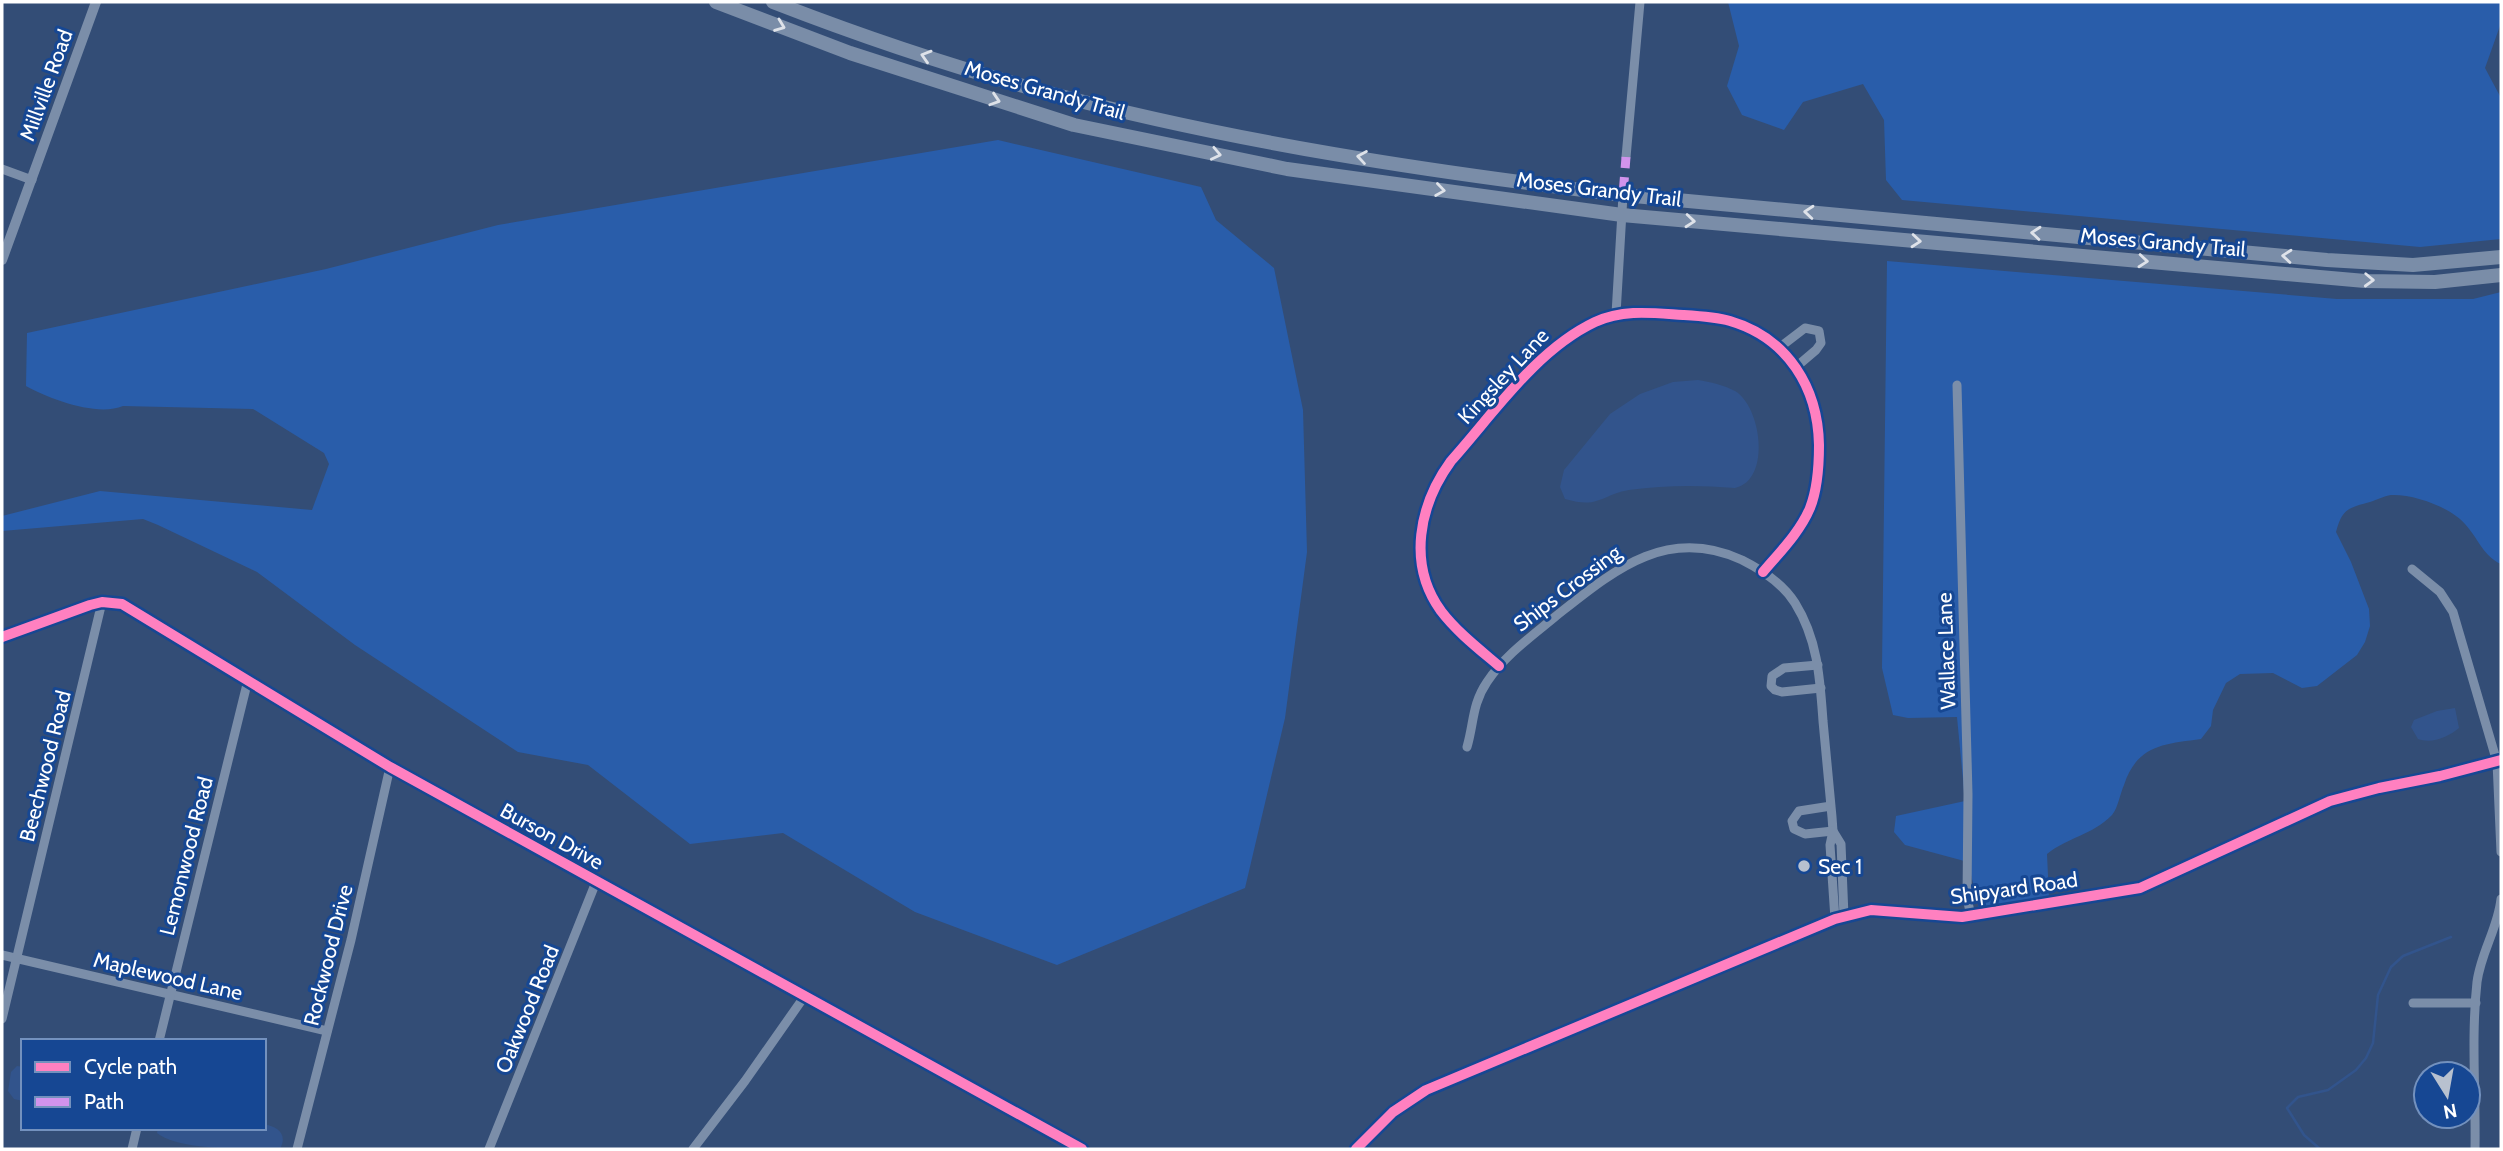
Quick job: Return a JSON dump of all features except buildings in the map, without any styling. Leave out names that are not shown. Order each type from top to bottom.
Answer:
[{"type":"main road","name":"Moses Grandy Trail","points":[[716,2],[850,53],[1074,125],[1287,169],[1622,215],[2365,281],[2435,282],[2501,275]]},
{"type":"main road","name":"Moses Grandy Trail","points":[[773,2],[867,38],[1049,93],[1222,133],[1507,181],[1623,195],[2327,260],[2413,265],[2501,257]]},
{"type":"street","name":"Millville Road","points":[[2,260],[96,2]]},
{"type":"street","points":[[1626,157],[1640,2]]},
{"type":"street","points":[[2,169],[32,180]]},
{"type":"street","points":[[1616,314],[1623,195]]},
{"type":"street","name":"Kingsley Lane","points":[[1499,666],[1454,626],[1431,594],[1421,555],[1421,527],[1425,508],[1451,461],[1536,364],[1574,333],[1616,314],[1632,311],[1728,320],[1762,335],[1779,348],[1807,384],[1818,417],[1819,464],[1816,489],[1810,509],[1797,531],[1763,572]]},
{"type":"street","points":[[1779,348],[1805,328],[1819,331],[1821,343],[1796,367]]},
{"type":"street","name":"Wallace Lane","points":[[1957,385],[1968,794],[1967,898],[1971,916]]},
{"type":"street","name":"Ships Crossing","points":[[1467,747],[1475,704],[1499,666],[1602,579],[1638,558],[1681,547],[1716,551],[1738,558],[1763,572],[1794,601],[1809,630],[1821,688],[1833,831],[1830,845],[1839,917]]},
{"type":"street","points":[[2412,569],[2440,592],[2454,612],[2499,761],[2501,852]]},
{"type":"street","points":[[2,637],[102,602]]},
{"type":"street","name":"Burson Drive","points":[[102,602],[122,604],[390,767],[1082,1149]]},
{"type":"street","name":"Beechwood Road","points":[[2,1019],[102,602]]},
{"type":"street","points":[[1818,665],[1784,668],[1772,676],[1771,681],[1774,690],[1782,692],[1821,688]]},
{"type":"street","name":"Lemonwood Road","points":[[159,1039],[248,680]]},
{"type":"street","name":"Shipyard Road","points":[[1356,1149],[1393,1112],[1426,1090],[1839,917],[1854,912],[1881,910],[1945,918],[1971,916],[2140,888],[2330,802],[2499,761]]},
{"type":"street","name":"Rockwood Drive","points":[[297,1149],[390,767]]},
{"type":"street","points":[[1831,806],[1799,811],[1793,817],[1792,825],[1801,834],[1833,831]]},
{"type":"street","name":"Oakwood Road","points":[[489,1149],[596,882]]},
{"type":"street","points":[[2475,1149],[2476,1003],[2480,966],[2492,935],[2501,899]]},
{"type":"street","name":"Maplewood Lane","points":[[2,955],[327,1031]]},
{"type":"street","points":[[693,1149],[804,997]]},
{"type":"street","points":[[2413,1003],[2476,1003]]},
{"type":"street","points":[[132,1149],[137,1130]]},
{"type":"shaded area","points":[[1728,2],[2501,2],[2501,23],[2485,68],[2501,98],[2501,239],[2420,247],[1902,200],[1886,180],[1884,120],[1863,84],[1803,102],[1784,130],[1742,115],[1727,86],[1739,46]]},
{"type":"shaded area","points":[[998,140],[1201,187],[1216,220],[1274,268],[1303,410],[1307,552],[1285,718],[1245,888],[1057,965],[915,912],[783,833],[690,844],[588,765],[518,752],[355,645],[257,572],[158,525],[143,519],[2,531],[2,516],[100,491],[312,510],[329,464],[324,453],[253,409],[123,406],[100,409],[74,405],[48,396],[26,386],[27,333],[326,269],[498,225]]},
{"type":"shaded area","points":[[1887,261],[2337,299],[2473,299],[2501,292],[2501,564],[2485,552],[2470,529],[2458,518],[2431,503],[2391,495],[2347,511],[2336,532],[2369,609],[2370,626],[2357,655],[2317,686],[2302,688],[2273,673],[2240,674],[2226,683],[2213,710],[2211,726],[2201,739],[2164,745],[2144,754],[2130,772],[2112,815],[2096,828],[2047,854],[2049,897],[1979,909],[1968,862],[1905,845],[1894,832],[1896,816],[1965,801],[1957,717],[1908,718],[1893,715],[1882,668]]},
{"type":"shaded area","points":[[1698,380],[1735,391],[1751,411],[1759,442],[1754,472],[1747,482],[1735,488],[1682,486],[1629,490],[1585,503],[1565,499],[1560,487],[1564,470],[1610,414],[1640,394],[1673,382]]},
{"type":"shaded area","points":[[2455,708],[2459,728],[2440,739],[2418,739],[2411,727],[2414,720],[2437,711]]},
{"type":"shaded area","points":[[17,1066],[21,1067],[21,1101],[14,1099],[8,1091],[11,1072]]},
{"type":"shaded area","points":[[266,1125],[280,1132],[283,1139],[280,1149],[233,1149],[181,1143],[157,1133],[158,1130],[266,1130]]},
{"type":"waterway","points":[[2320,1149],[2304,1135],[2287,1108],[2298,1097],[2328,1090],[2356,1070],[2373,1043],[2378,995],[2391,967],[2403,956],[2451,937]]},
{"type":"marked path","points":[[1623,195],[1626,157]]},
{"type":"cycle path","points":[[1499,666],[1454,626],[1430,593],[1421,554],[1425,515],[1431,496],[1451,461],[1517,384],[1574,334],[1606,318],[1649,313],[1730,321],[1768,340],[1796,368],[1806,385],[1817,424],[1819,453],[1816,485],[1813,500],[1801,525],[1763,572]]},
{"type":"cycle path","points":[[2,637],[90,605],[102,602],[122,604],[390,767],[1082,1149]]},
{"type":"cycle path","points":[[1356,1149],[1393,1112],[1426,1090],[1835,919],[1871,910],[1962,917],[2140,888],[2330,801],[2501,760]]},
{"type":"place","name":"Sec 1","points":[[1804,866]]}]
